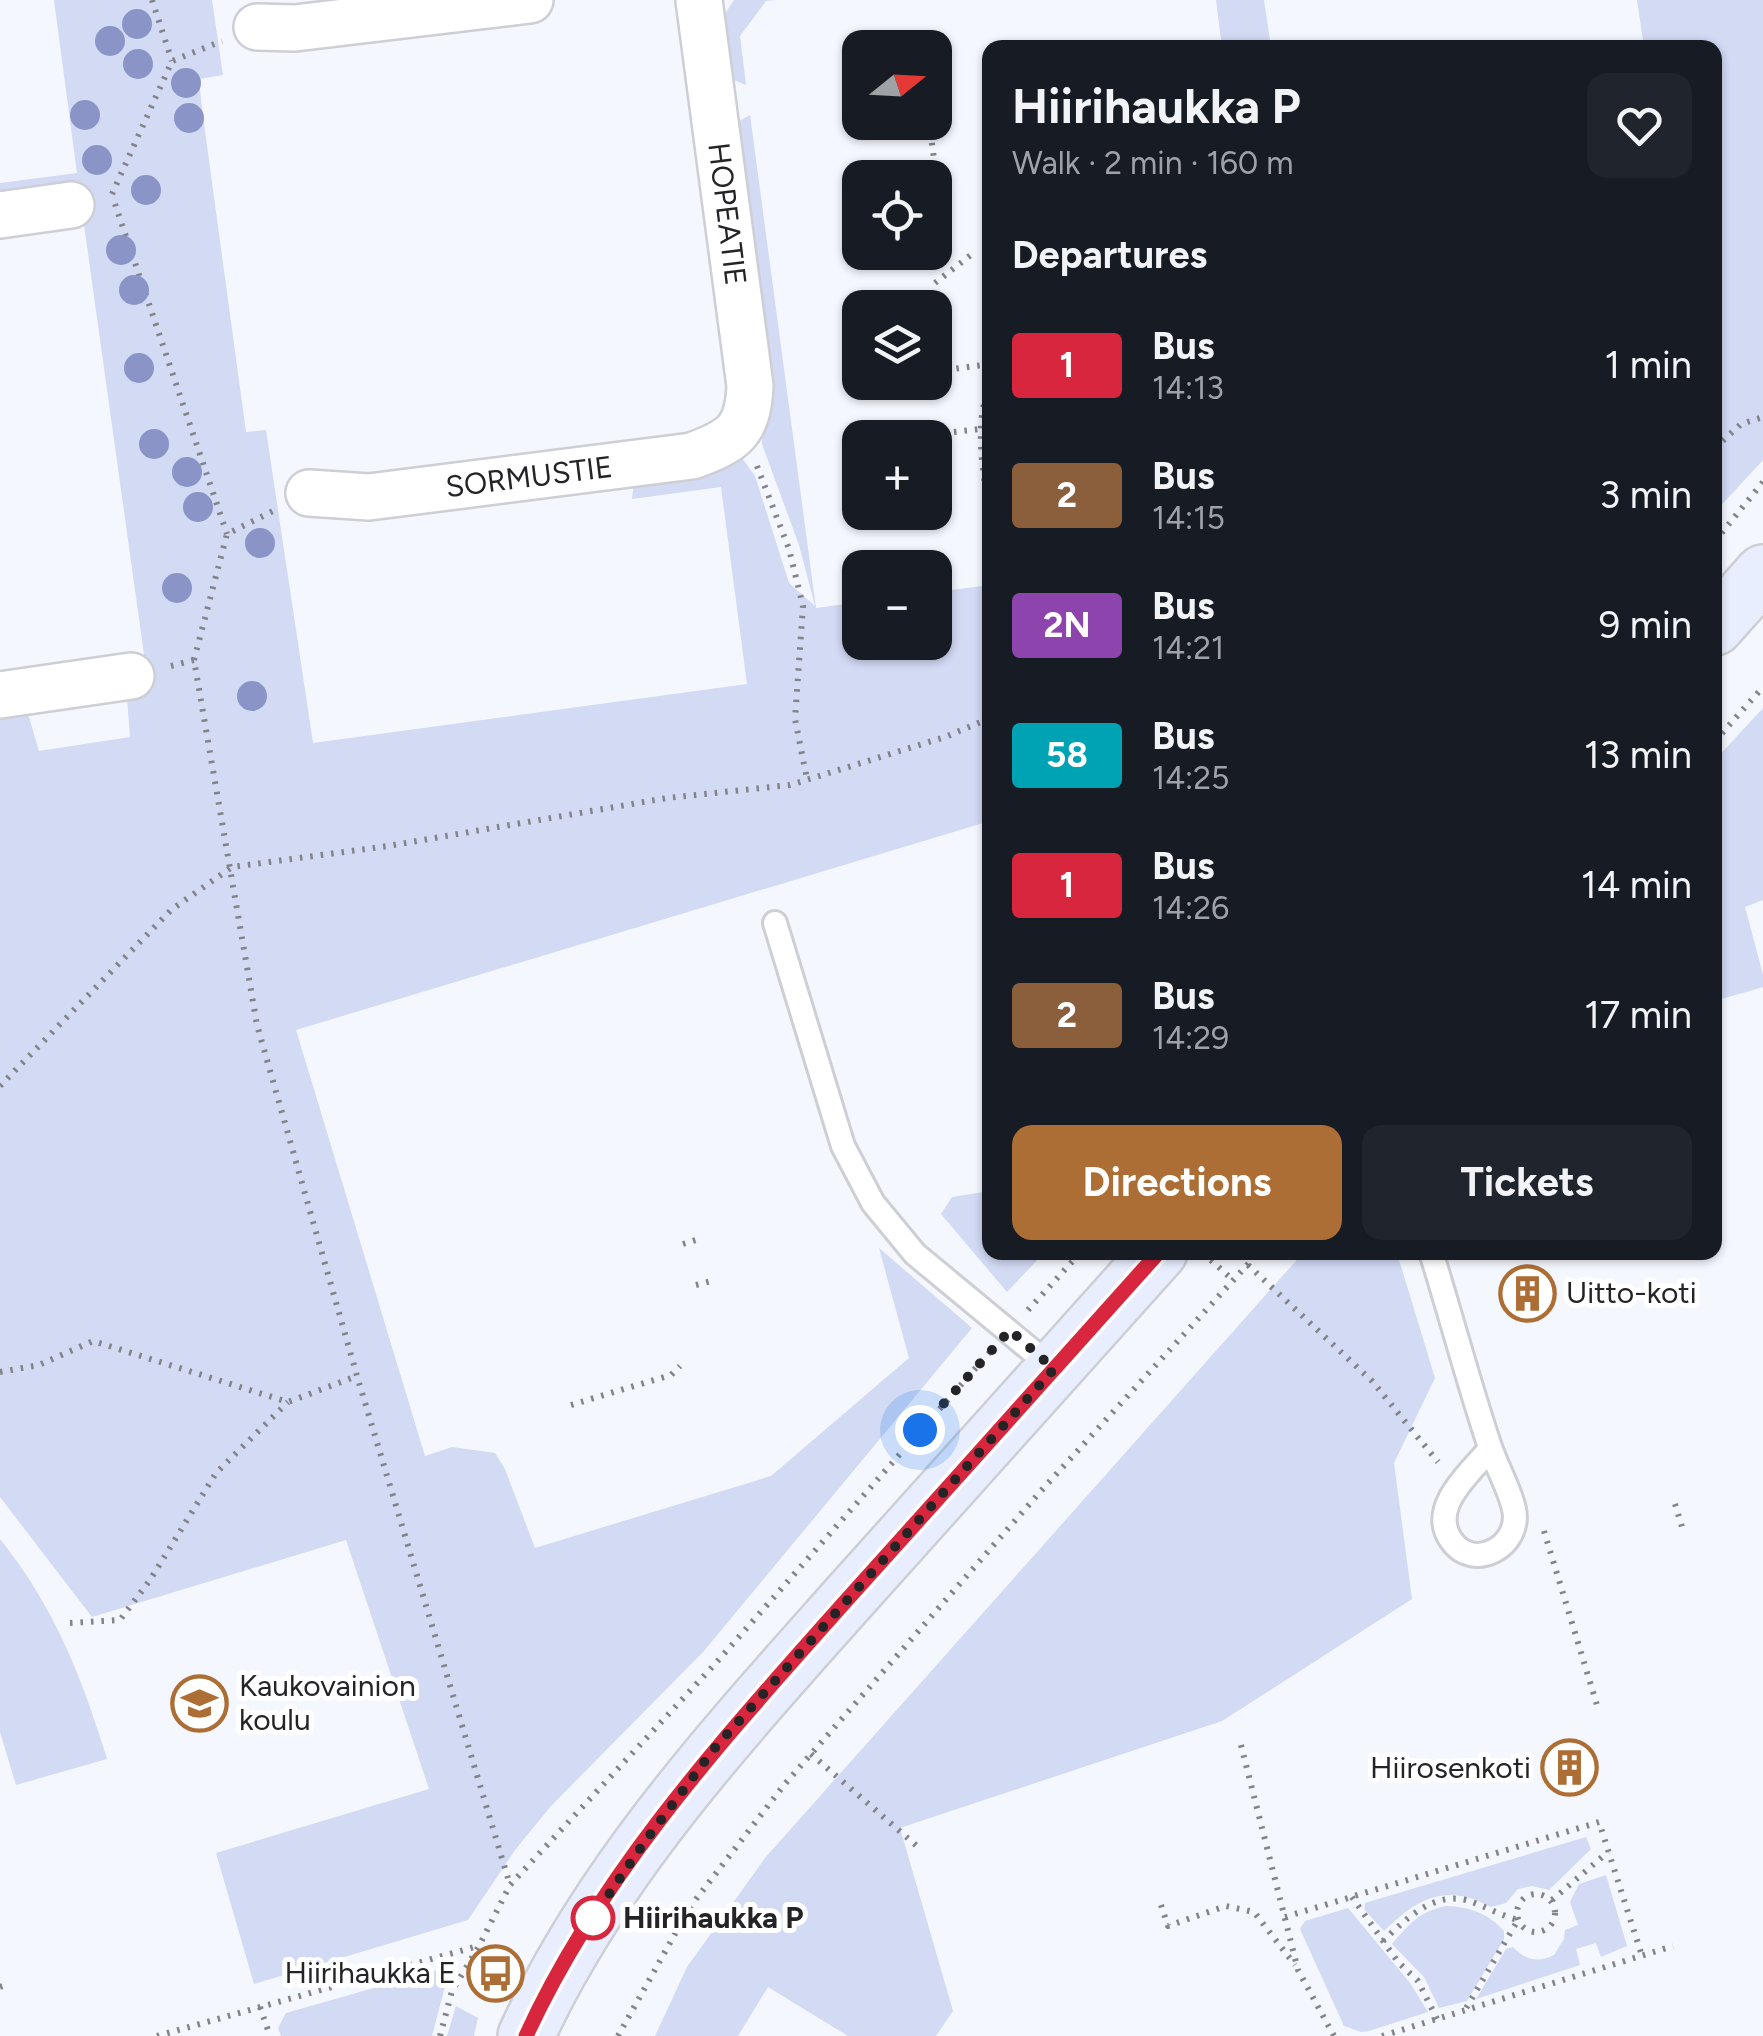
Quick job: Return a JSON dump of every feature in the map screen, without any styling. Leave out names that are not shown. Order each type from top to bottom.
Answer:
[{"type":"street","points":[[257,27],[294,28],[530,0]]},
{"type":"street","name":"HOPEATIE","points":[[699,0],[750,386],[749,410],[742,428]]},
{"type":"street","points":[[0,215],[92,199]]},
{"type":"street","name":"SORMUSTIE","points":[[309,494],[370,498],[692,456],[721,445],[742,428]]},
{"type":"street","points":[[1722,619],[1763,573]]},
{"type":"street","points":[[0,695],[131,676]]},
{"type":"street","points":[[526,2036],[586,1928],[714,1749],[1152,1260]]},
{"type":"lane","points":[[775,924],[843,1146],[873,1203],[915,1254],[1054,1369]]},
{"type":"lane","points":[[1433,1260],[1490,1449]]},
{"type":"path","points":[[152,0],[172,61]]},
{"type":"path","points":[[257,27],[172,61],[92,199],[228,534],[194,660],[257,1025],[357,1376],[510,1885]]},
{"type":"path","points":[[935,283],[972,254]]},
{"type":"path","points":[[952,369],[982,365]]},
{"type":"path","points":[[982,416],[982,447]]},
{"type":"path","points":[[1722,442],[1742,424],[1763,417]]},
{"type":"path","points":[[742,428],[789,549],[803,606],[795,719],[807,780]]},
{"type":"path","points":[[954,432],[980,429]]},
{"type":"path","points":[[1722,533],[1763,482]]},
{"type":"path","points":[[228,534],[309,494]]},
{"type":"path","points":[[131,676],[194,660]]},
{"type":"path","points":[[1722,733],[1763,687]]},
{"type":"path","points":[[0,1086],[171,910],[232,867],[388,846],[648,801],[790,785],[945,737],[982,721]]},
{"type":"path","points":[[684,1244],[699,1239]]},
{"type":"path","points":[[440,2036],[452,1991],[510,1885],[715,1664],[1074,1260]]},
{"type":"path","points":[[1211,1260],[1234,1282]]},
{"type":"path","points":[[618,2036],[690,1907],[811,1754],[1040,1492],[1252,1260]]},
{"type":"path","points":[[1248,1265],[1372,1381],[1441,1466]]},
{"type":"path","points":[[696,1286],[712,1281]]},
{"type":"path","points":[[0,1372],[39,1365],[93,1341],[288,1402]]},
{"type":"path","points":[[571,1405],[671,1375],[680,1366]]},
{"type":"path","points":[[70,1623],[120,1620],[150,1580],[216,1473],[288,1402],[357,1376]]},
{"type":"path","points":[[1674,1504],[1683,1530]]},
{"type":"path","points":[[1240,1744],[1298,1970]]},
{"type":"path","points":[[811,1754],[918,1847]]},
{"type":"path","points":[[1286,1917],[1599,1822],[1642,1956]]},
{"type":"path","points":[[1551,1900],[1608,1852]]},
{"type":"path","points":[[1383,1940],[1408,1917],[1443,1900],[1465,1900],[1518,1920],[1530,1932],[1547,1929],[1556,1910],[1551,1900],[1542,1894],[1522,1899],[1517,1909],[1518,1920],[1465,2010]]},
{"type":"path","points":[[1352,1897],[1398,1962],[1418,1982],[1438,2019]]},
{"type":"path","points":[[1161,1905],[1168,1926],[1226,1906],[1254,1912],[1298,1970],[1334,2036]]},
{"type":"path","points":[[157,2036],[479,1946]]},
{"type":"path","points":[[1382,2036],[1672,1946]]},
{"type":"path","points":[[0,1987],[10,1984]]},
{"type":"path","points":[[260,2007],[270,2036]]},
{"type":"shaded area","points":[[54,0],[212,0],[223,75],[199,79],[202,109],[246,432],[266,430],[313,743],[747,684],[721,487],[632,499],[634,481],[742,458],[755,476],[789,583],[815,606],[799,545],[762,444],[763,421],[732,125],[750,115],[816,608],[842,604],[842,660],[952,660],[952,590],[982,586],[982,823],[296,1030],[425,1456],[452,1447],[495,1453],[505,1469],[535,1548],[771,1476],[909,1358],[879,1248],[972,1328],[703,1652],[551,1806],[515,1850],[468,1920],[254,1984],[216,1853],[429,1789],[346,1540],[92,1617],[0,1497],[0,709],[18,707],[29,717],[39,751],[130,737],[127,698],[135,690],[149,690],[79,189],[0,200],[0,183],[77,173]]},
{"type":"shaded area","points":[[734,0],[776,0],[766,1],[740,36],[746,85],[732,79],[720,21]]},
{"type":"shaded area","points":[[1216,0],[1264,0],[1270,40],[1221,40]]},
{"type":"shaded area","points":[[1637,0],[1763,0],[1763,460],[1722,504],[1722,40],[1643,40]]},
{"type":"shaded area","points":[[1763,708],[1763,900],[1745,907],[1763,987],[1722,999],[1722,752]]},
{"type":"shaded area","points":[[982,1192],[982,1260],[1037,1260],[1007,1292],[941,1214],[952,1197]]},
{"type":"shaded area","points":[[1297,1260],[1399,1260],[1435,1378],[1394,1463],[1412,1599],[1222,1721],[900,1828],[953,2011],[936,2036],[848,2036],[768,1987],[738,2036],[655,2036],[687,1967],[765,1858]]},
{"type":"shaded area","points":[[0,1539],[51,1617],[87,1699],[107,1759],[16,1785],[0,1732]]},
{"type":"shaded area","points":[[1586,1837],[1591,1849],[1549,1890],[1532,1886],[1518,1889],[1506,1903],[1491,1907],[1460,1896],[1434,1897],[1409,1910],[1384,1931],[1364,1909],[1365,1903]]},
{"type":"shaded area","points":[[1606,1875],[1627,1946],[1601,1957],[1596,1943],[1576,1949],[1580,1965],[1476,1999],[1506,1949],[1513,1947],[1532,1959],[1554,1955],[1565,1930],[1578,1925],[1570,1902],[1579,1884]]},
{"type":"shaded area","points":[[1446,1906],[1485,1915],[1504,1931],[1504,1939],[1467,2001],[1439,2008],[1424,1977],[1392,1944],[1416,1919]]},
{"type":"shaded area","points":[[1348,1908],[1410,1983],[1428,2012],[1369,2031],[1344,2026],[1300,1929],[1305,1921]]},
{"type":"shaded area","points":[[441,1969],[448,1975],[432,2036],[281,2036],[278,2028],[286,2013]]},
{"type":"shaded area","points":[[456,2006],[478,2018],[474,2036],[447,2036]]},
{"type":"bus line","name":"1","points":[[526,2036],[586,1928],[714,1749],[1152,1260]]},
{"type":"place","name":"Uitto-koti","points":[[1527,1293]]},
{"type":"place","name":"Kaukovainion koulu","points":[[200,1703]]},
{"type":"place","name":"Hiirosenkoti","points":[[1570,1768]]},
{"type":"place","name":"Hiirihaukka P","points":[[593,1918]]},
{"type":"place","name":"Hiirihaukka E","points":[[495,1973]]},
{"type":"route","points":[[593,1918],[586,1928],[714,1749],[1054,1369],[1010,1330],[920,1430]]}]
